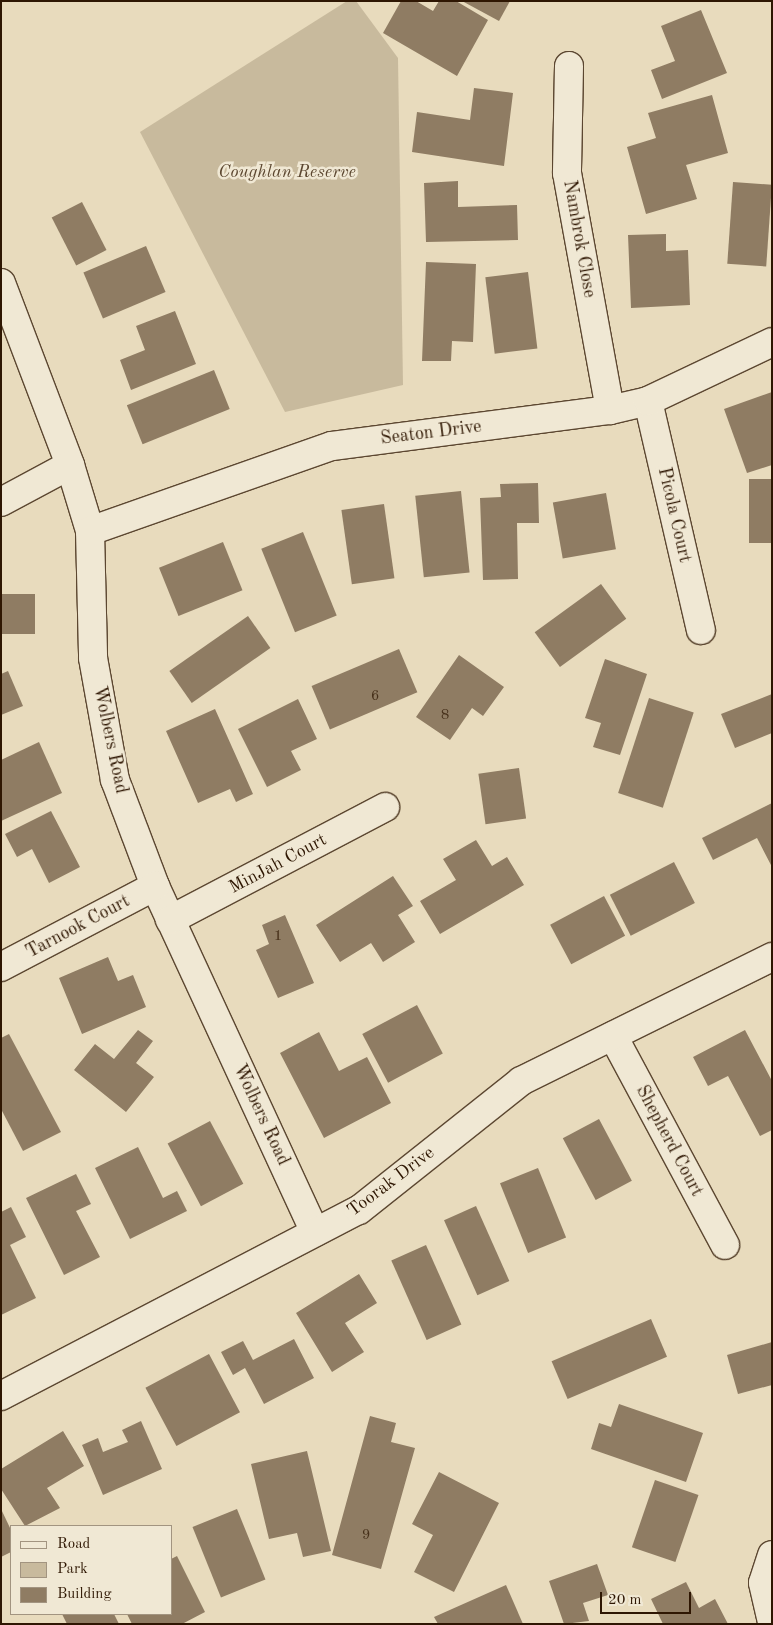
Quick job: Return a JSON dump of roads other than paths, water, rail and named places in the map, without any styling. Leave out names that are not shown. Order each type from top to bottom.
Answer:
[{"type":"street","name":"Nambrok Close","points":[[569,66],[567,173],[610,410]]},
{"type":"street","name":"Wolbers Road","points":[[1,283],[70,465],[90,531],[93,658],[113,770],[155,886],[315,1232]]},
{"type":"street","name":"Seaton Drive","points":[[90,531],[332,446],[610,410],[648,401],[772,342]]},
{"type":"street","name":"Picola Court","points":[[648,401],[701,630]]},
{"type":"street","points":[[1,502],[70,465]]},
{"type":"street","name":"MinJah Court","points":[[170,920],[385,807]]},
{"type":"street","name":"Tarnook Court","points":[[1,967],[155,886]]},
{"type":"street","name":"Toorak Drive","points":[[1,1396],[359,1210],[521,1081],[772,957]]},
{"type":"street","name":"Shepherd Court","points":[[613,1036],[725,1246]]},
{"type":"street","points":[[772,1555],[763,1583],[772,1620]]},
{"type":"park label","name":"Coughlan Reserve","points":[[287,172]]}]
